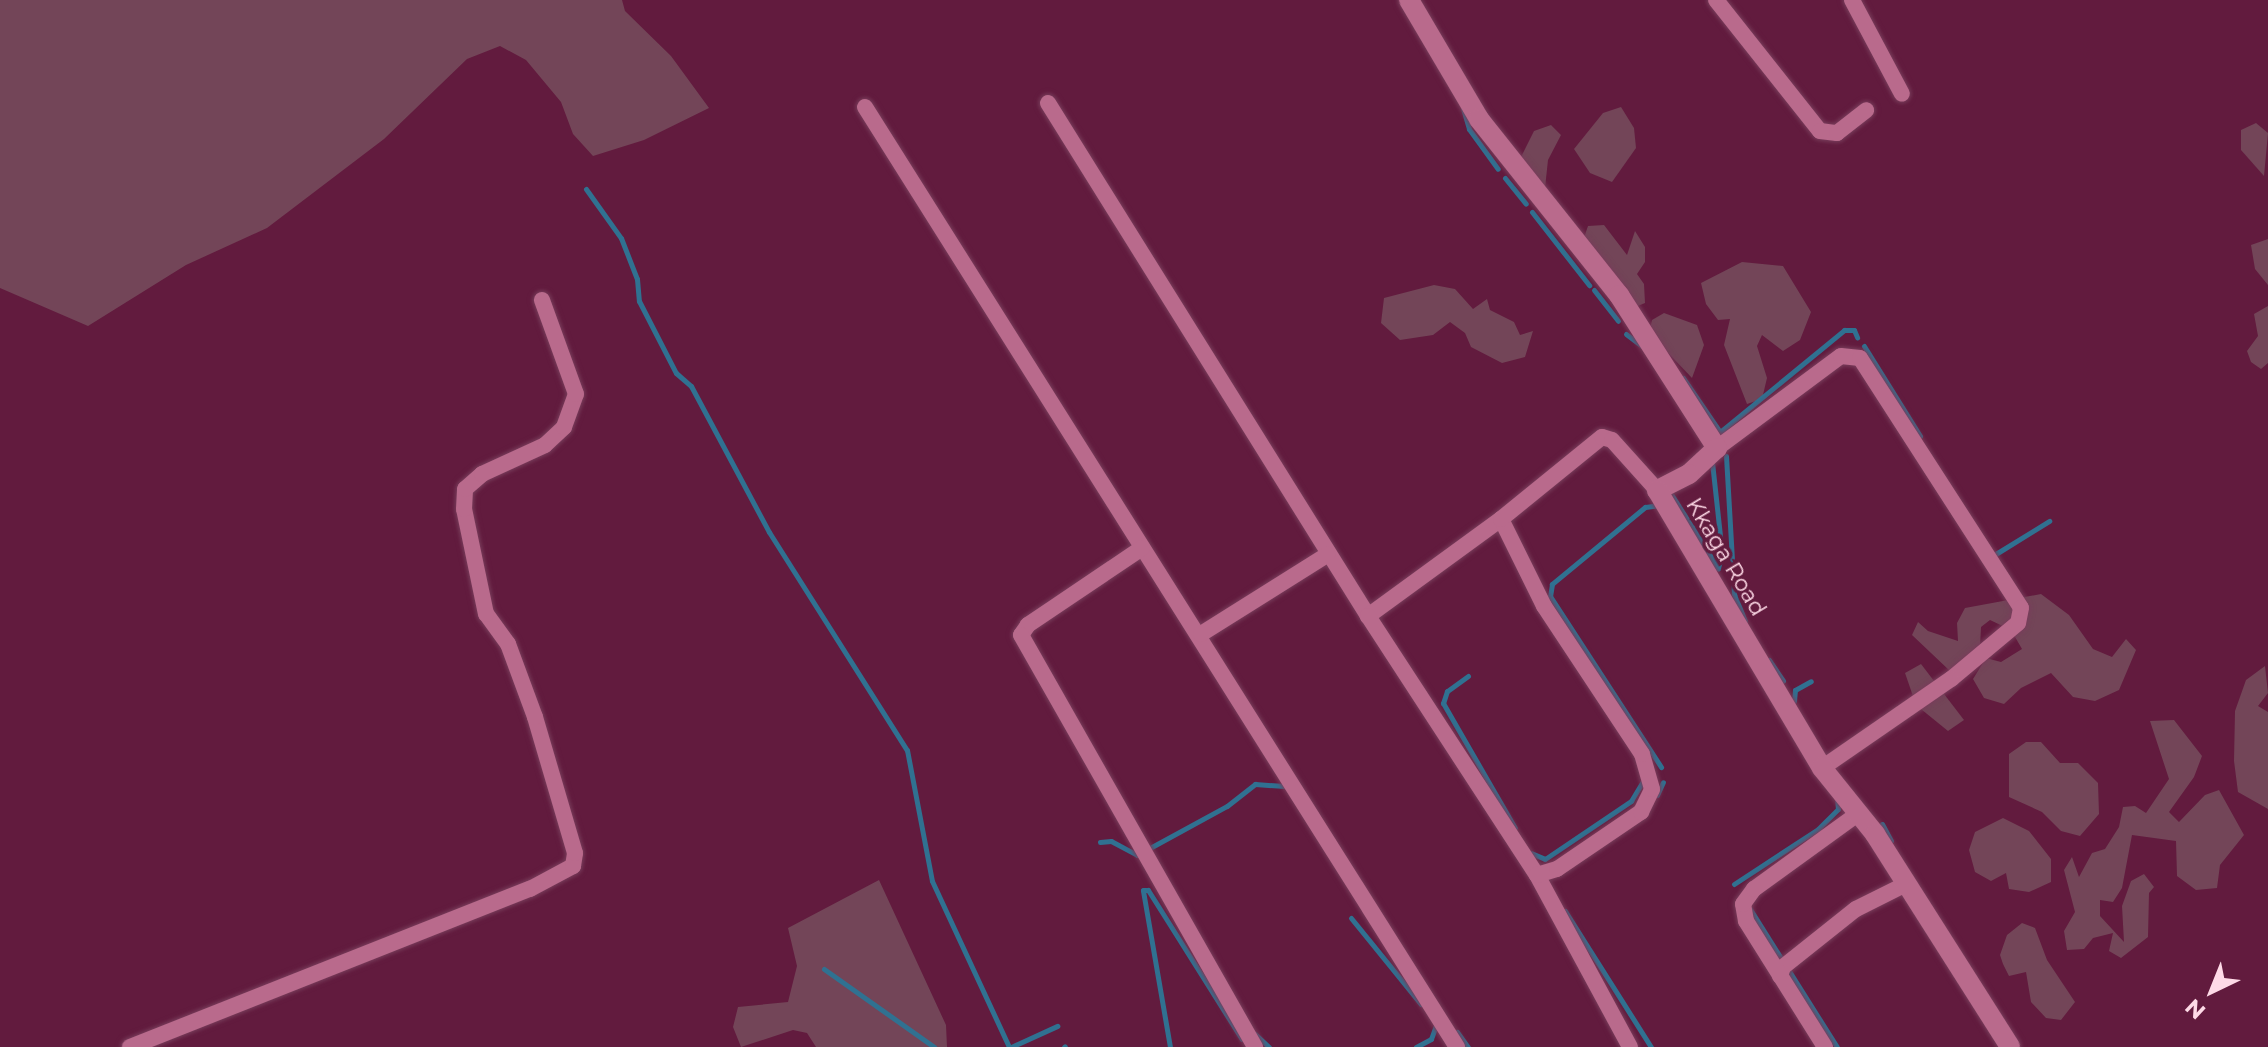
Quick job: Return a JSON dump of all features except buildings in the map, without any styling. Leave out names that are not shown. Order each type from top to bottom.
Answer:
[{"type":"street","points":[[1409,0],[1479,119],[1619,295],[1717,448],[1841,356],[1860,358],[2021,608],[2018,623],[1951,679],[1822,768]]},
{"type":"street","points":[[1716,0],[1820,131],[1837,133],[1866,110]]},
{"type":"street","points":[[1852,0],[1902,94]]},
{"type":"street","points":[[1048,103],[1327,555],[1537,875],[1630,1047]]},
{"type":"street","points":[[865,107],[1142,548],[1201,634],[1312,823],[1449,1044]]},
{"type":"street","points":[[130,1047],[530,889],[573,866],[575,853],[535,717],[508,644],[486,614],[464,509],[465,489],[482,474],[545,445],[568,416],[576,394],[542,300]]},
{"type":"street","points":[[1368,616],[1501,519],[1602,437],[1612,440],[1657,490]]},
{"type":"street","name":"Kkaga Road","points":[[1717,448],[1689,474],[1657,490],[1822,768],[1859,813],[2009,1047]]},
{"type":"street","points":[[1501,519],[1544,606],[1642,754],[1652,789],[1641,812],[1557,869],[1537,875]]},
{"type":"street","points":[[1142,548],[1028,625],[1021,635],[1255,1047]]},
{"type":"street","points":[[1201,634],[1327,555]]},
{"type":"street","points":[[1825,1047],[1746,921],[1743,904],[1754,889],[1859,813]]},
{"type":"street","points":[[1780,976],[1783,967],[1856,909],[1904,885]]},
{"type":"shaded area","points":[[0,0],[622,0],[625,11],[671,56],[709,108],[644,140],[593,156],[573,134],[561,102],[526,60],[500,46],[467,59],[384,139],[267,228],[186,265],[88,326],[0,288]]},
{"type":"shaded area","points":[[1621,107],[1634,128],[1636,148],[1612,182],[1590,173],[1574,149],[1603,113]]},
{"type":"shaded area","points":[[2256,123],[2268,133],[2264,176],[2241,150],[2241,130]]},
{"type":"shaded area","points":[[1551,125],[1561,135],[1548,160],[1545,188],[1521,157],[1534,131]]},
{"type":"shaded area","points":[[1604,225],[1627,255],[1635,231],[1645,247],[1645,262],[1637,274],[1644,284],[1645,303],[1633,308],[1578,255],[1588,226]]},
{"type":"shaded area","points":[[2268,239],[2268,285],[2255,269],[2251,245]]},
{"type":"shaded area","points":[[1742,262],[1783,266],[1811,312],[1800,340],[1783,351],[1762,335],[1757,346],[1767,378],[1762,399],[1747,404],[1724,345],[1730,319],[1718,320],[1706,304],[1701,283]]},
{"type":"shaded area","points":[[1434,285],[1455,289],[1473,309],[1487,299],[1490,310],[1514,322],[1520,335],[1533,331],[1525,357],[1502,363],[1471,347],[1465,333],[1450,322],[1433,335],[1400,340],[1381,323],[1384,298]]},
{"type":"shaded area","points":[[2268,306],[2268,363],[2261,369],[2251,362],[2247,351],[2258,336],[2254,314]]},
{"type":"shaded area","points":[[1664,313],[1697,325],[1704,345],[1692,378],[1649,333],[1652,320]]},
{"type":"shaded area","points":[[2041,594],[2069,615],[2093,649],[2112,657],[2126,639],[2136,650],[2119,690],[2095,701],[2073,697],[2051,673],[2021,688],[2004,704],[1984,698],[1973,679],[1986,658],[2001,662],[2022,649],[2011,630],[1990,620],[1981,627],[1980,648],[1950,671],[1912,635],[1918,622],[1928,631],[1958,641],[1957,623],[1965,608]]},
{"type":"shaded area","points":[[1921,664],[1964,720],[1948,731],[1916,705],[1905,673]]},
{"type":"shaded area","points":[[2265,666],[2268,693],[2258,706],[2268,712],[2268,809],[2238,792],[2234,761],[2235,711],[2246,680]]},
{"type":"shaded area","points":[[2174,720],[2202,756],[2194,777],[2169,812],[2179,822],[2205,795],[2219,790],[2244,835],[2220,865],[2217,888],[2196,890],[2177,876],[2176,841],[2132,835],[2122,888],[2113,902],[2100,900],[2100,916],[2124,942],[2122,906],[2131,881],[2144,874],[2154,887],[2149,893],[2148,937],[2121,958],[2109,951],[2113,933],[2093,938],[2084,949],[2067,950],[2064,931],[2075,912],[2064,870],[2072,857],[2079,877],[2092,853],[2105,849],[2119,827],[2123,807],[2135,806],[2146,813],[2169,779],[2150,721]]},
{"type":"shaded area","points":[[2026,742],[2041,742],[2060,763],[2078,763],[2098,783],[2099,814],[2080,836],[2061,831],[2042,812],[2009,797],[2009,754]]},
{"type":"shaded area","points":[[2003,818],[2029,831],[2051,859],[2051,882],[2029,892],[2009,889],[2006,873],[1991,881],[1975,872],[1969,850],[1975,832]]},
{"type":"shaded area","points":[[879,880],[946,1025],[947,1047],[816,1047],[807,1033],[793,1030],[741,1047],[733,1027],[738,1007],[788,1002],[797,966],[788,928]]},
{"type":"shaded area","points":[[2022,923],[2035,928],[2047,960],[2075,1002],[2061,1020],[2046,1018],[2031,1002],[2026,972],[2009,976],[2003,964],[2000,955],[2007,935]]},
{"type":"waterway","points":[[1463,108],[1469,129],[1498,169]]},
{"type":"waterway","points":[[1505,178],[1526,204]]},
{"type":"waterway","points":[[586,189],[621,238],[637,279],[639,301],[676,373],[691,386],[769,532],[907,750],[932,881],[1009,1047]]},
{"type":"waterway","points":[[1532,212],[1589,285]]},
{"type":"waterway","points":[[1594,290],[1618,321]]},
{"type":"waterway","points":[[1683,378],[1720,432],[1844,330],[1854,330],[1857,337]]},
{"type":"waterway","points":[[1626,334],[1642,346]]},
{"type":"waterway","points":[[1864,346],[1920,436]]},
{"type":"waterway","points":[[1726,456],[1734,594],[1745,621]]},
{"type":"waterway","points":[[1712,462],[1722,554],[1718,568]]},
{"type":"waterway","points":[[1671,494],[1718,568]]},
{"type":"waterway","points":[[1660,505],[1645,507],[1552,584],[1550,596],[1661,767]]},
{"type":"waterway","points":[[1994,555],[2049,521]]},
{"type":"waterway","points":[[1769,660],[1783,681]]},
{"type":"waterway","points":[[1468,676],[1447,691],[1443,703],[1515,828]]},
{"type":"waterway","points":[[1794,701],[1795,690],[1811,681]]},
{"type":"waterway","points":[[1531,853],[1545,859],[1631,801],[1644,779]]},
{"type":"waterway","points":[[1657,795],[1663,782]]},
{"type":"waterway","points":[[1100,842],[1111,841],[1137,855],[1227,806],[1255,784],[1285,786]]},
{"type":"waterway","points":[[1734,884],[1818,829],[1838,809],[1837,798]]},
{"type":"waterway","points":[[1882,824],[1891,841]]},
{"type":"waterway","points":[[1170,1047],[1143,890],[1148,890],[1242,1039]]},
{"type":"waterway","points":[[1750,909],[1837,1047]]},
{"type":"waterway","points":[[1565,911],[1651,1047]]},
{"type":"waterway","points":[[1351,918],[1421,1004]]},
{"type":"waterway","points":[[824,969],[934,1047]]},
{"type":"waterway","points":[[1416,1047],[1431,1039],[1436,1025]]},
{"type":"waterway","points":[[1011,1047],[1057,1026]]},
{"type":"waterway","points":[[1457,1032],[1468,1047]]},
{"type":"waterway","points":[[1255,1034],[1269,1047]]}]
